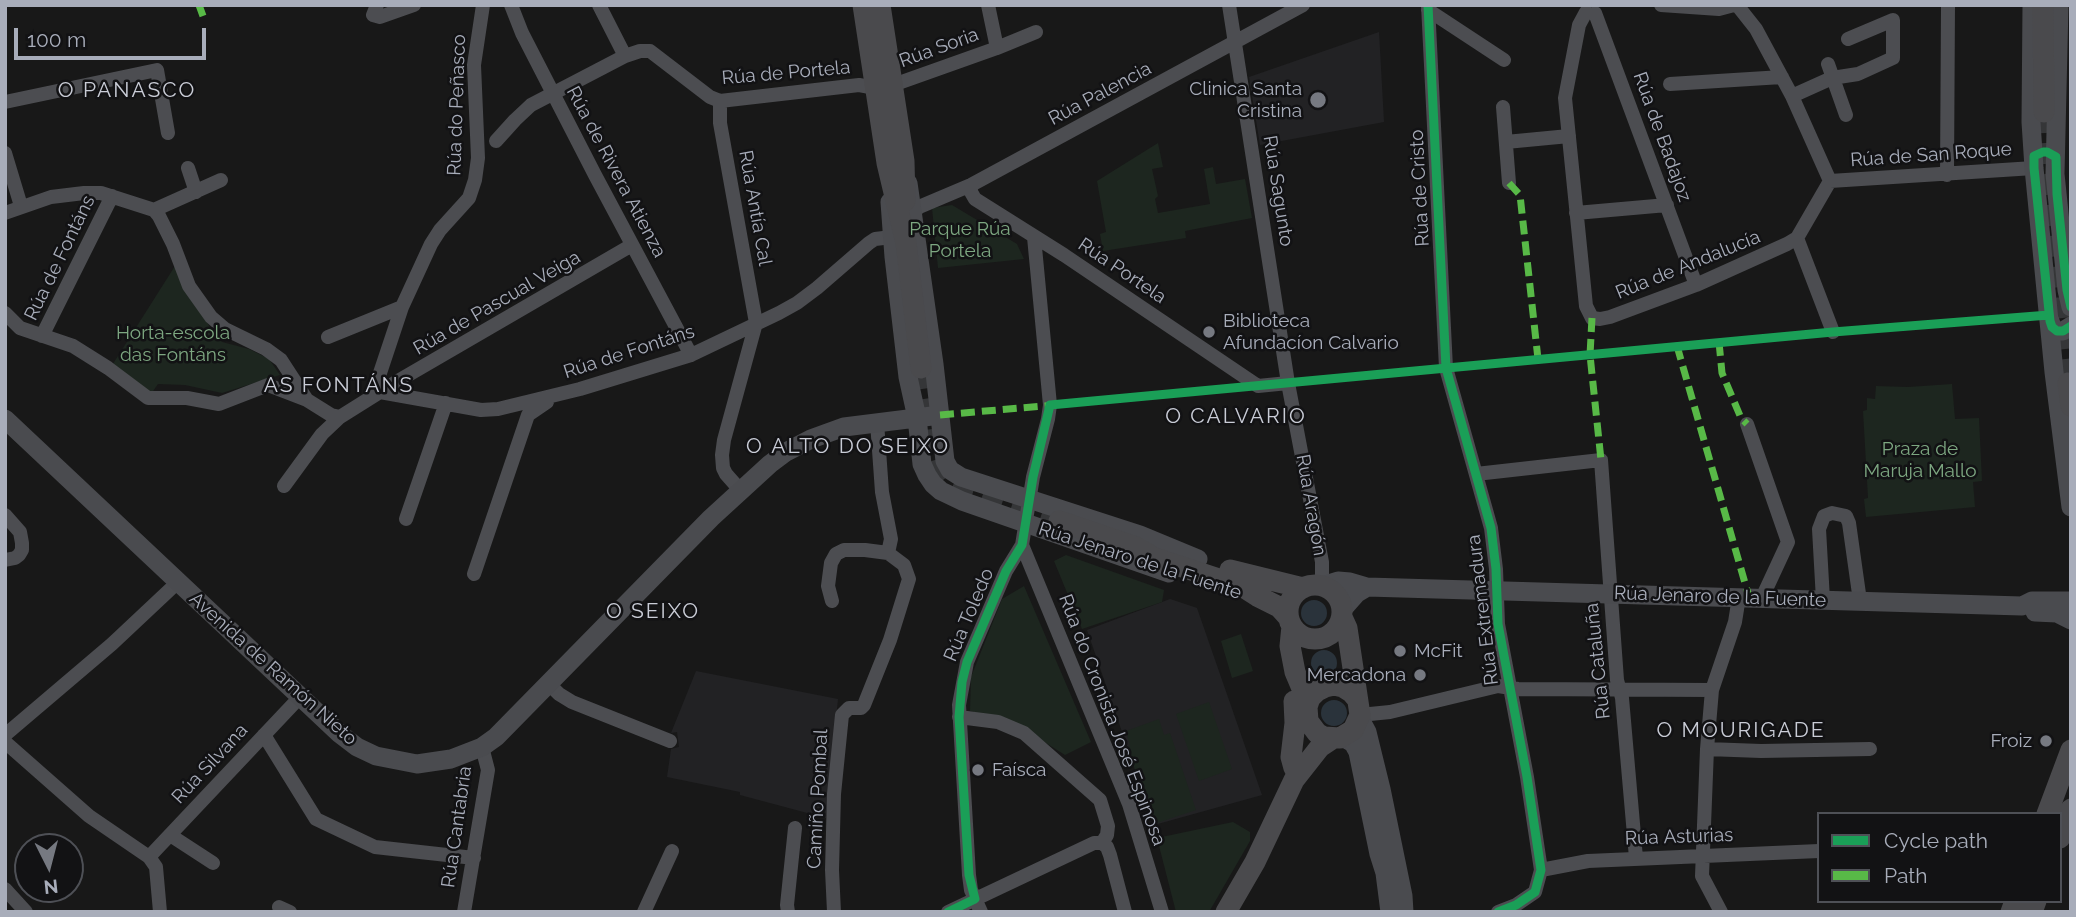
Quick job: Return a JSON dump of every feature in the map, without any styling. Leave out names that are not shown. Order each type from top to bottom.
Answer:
[{"type":"main road","points":[[2043,112],[2045,8]]},
{"type":"main road","points":[[2045,8],[2031,129],[2049,164],[2071,307]]},
{"type":"main road","points":[[2045,8],[2049,318],[2061,378],[2071,507]]},
{"type":"main road","points":[[876,10],[896,164],[899,240],[921,368]]},
{"type":"main road","points":[[896,164],[914,212],[940,415]]},
{"type":"main road","name":"Rúa Jenaro de la Fuente","points":[[899,240],[908,377],[917,418],[922,464],[933,484],[962,501],[1024,524],[1240,597],[1257,596]]},
{"type":"main road","points":[[2049,318],[2071,313]]},
{"type":"main road","points":[[2049,318],[2057,331],[2071,327]]},
{"type":"main road","points":[[2071,358],[2059,360],[2055,365],[2071,406]]},
{"type":"main road","name":"Rúa Jenaro de la Fuente","points":[[940,415],[945,461],[950,470],[961,477],[1140,535],[1254,578],[1313,587],[1338,581],[1367,587],[2022,606],[2032,601],[2057,605]]},
{"type":"main road","name":"Avenida de Ramón Nieto","points":[[5,419],[356,747],[376,756],[406,762],[435,762],[451,760],[482,747],[496,737],[711,518],[786,452],[844,427],[940,415]]},
{"type":"main road","points":[[1059,521],[1136,547]]},
{"type":"main road","name":"Rúa Jenaro de la Fuente","points":[[1136,547],[1198,559]]},
{"type":"main road","name":"Rúa Jenaro de la Fuente","points":[[1136,547],[1156,558],[1237,584],[1279,607],[1290,622]]},
{"type":"main road","points":[[2071,585],[2057,605],[2057,614],[2071,620]]},
{"type":"main road","points":[[1294,774],[1320,747],[1337,738],[1353,730],[1359,711],[1341,604],[1334,592],[1313,587],[1293,597],[1288,610],[1295,672],[1317,733],[1337,738],[1353,743],[1358,752],[1385,873],[1390,912]]},
{"type":"main road","points":[[1290,622],[1304,637],[1320,638],[1334,631],[1357,593],[1367,587]]},
{"type":"main road","points":[[2057,605],[2071,632]]},
{"type":"main road","points":[[1294,774],[1291,751],[1295,723],[1291,681],[1295,672]]},
{"type":"main road","points":[[1226,912],[1255,862],[1294,774],[1310,698],[1317,691],[1334,685],[1351,692],[1367,732],[1403,896],[1404,912]]},
{"type":"main road","points":[[2048,812],[2071,750]]},
{"type":"main road","points":[[2064,837],[2071,809]]},
{"type":"street","points":[[377,5],[373,15],[380,17],[414,5]]},
{"type":"street","name":"Rúa do Peñasco","points":[[380,392],[379,376],[402,307],[430,244],[469,198],[475,180],[478,158],[474,65],[483,5]]},
{"type":"street","name":"Rúa de Rivera Atienza","points":[[511,5],[552,93],[691,355]]},
{"type":"street","points":[[599,5],[625,56]]},
{"type":"street","name":"Rúa Soria","points":[[988,5],[997,48]]},
{"type":"street","name":"Rúa Sagunto","points":[[1229,5],[1288,383]]},
{"type":"street","name":"Rúa Palencia","points":[[914,212],[919,207],[971,185],[1303,5]]},
{"type":"street","points":[[1661,5],[1719,9],[1735,5],[1756,29],[1792,96],[1830,181],[1797,238],[1833,332]]},
{"type":"street","points":[[1947,175],[1948,5]]},
{"type":"street","points":[[1428,7],[1504,60]]},
{"type":"street","name":"Rúa de Cristo","points":[[1428,7],[1446,368]]},
{"type":"street","points":[[1591,9],[1579,25],[1565,98],[1576,213],[1667,205]]},
{"type":"street","name":"Rúa de Badajoz","points":[[1591,9],[1696,285]]},
{"type":"street","points":[[1792,96],[1832,78],[1858,74],[1892,58],[1893,20],[1848,39]]},
{"type":"street","name":"Rúa Soria","points":[[885,90],[1036,32]]},
{"type":"street","name":"Rúa de Portela","points":[[496,141],[531,105],[625,56],[640,51],[650,51],[710,97],[720,101],[859,85],[885,90]]},
{"type":"street","points":[[1828,64],[1846,115]]},
{"type":"street","points":[[5,102],[157,70],[168,132]]},
{"type":"street","points":[[1670,83],[1782,77]]},
{"type":"street","name":"Rúa Antía Cal","points":[[720,101],[720,123],[756,323]]},
{"type":"street","points":[[1503,107],[1510,183]]},
{"type":"street","points":[[1506,142],[1569,136]]},
{"type":"street","points":[[5,153],[21,206]]},
{"type":"street","name":"Rúa de San Roque","points":[[1830,181],[1947,175],[2049,164]]},
{"type":"street","points":[[188,168],[196,192]]},
{"type":"street","points":[[221,180],[153,210],[164,225],[189,286],[211,317],[225,329],[266,349],[281,360],[306,400]]},
{"type":"street","name":"Rúa Portela","points":[[971,185],[975,199],[1064,255],[1258,386],[1288,383]]},
{"type":"street","name":"Rúa de Fontáns","points":[[5,213],[51,197],[84,193],[101,193],[153,210]]},
{"type":"street","name":"Rúa de Fontáns","points":[[42,336],[112,196]]},
{"type":"street","name":"Rúa de Andalucía","points":[[1576,213],[1586,306],[1592,318],[1610,317],[1696,285],[1797,238]]},
{"type":"street","name":"Rúa Toledo","points":[[978,905],[969,875],[959,696],[967,662],[1006,571],[1022,545],[1029,499],[1050,405],[1034,237]]},
{"type":"street","name":"Rúa de Fontáns","points":[[380,392],[481,410],[550,398],[691,355],[797,303],[875,239],[899,240]]},
{"type":"street","name":"Rúa de Pascual Veiga","points":[[380,392],[632,246]]},
{"type":"street","points":[[328,337],[402,307]]},
{"type":"street","name":"Rúa de Fontáns","points":[[5,313],[20,328],[73,346],[148,398],[187,398],[219,404],[268,385],[340,417]]},
{"type":"street","points":[[741,491],[726,474],[722,454],[756,323]]},
{"type":"street","name":"Rúa Extremadura","points":[[1446,368],[1492,528],[1497,618],[1527,777],[1541,870]]},
{"type":"street","name":"Rúa Aragón","points":[[1288,383],[1322,562],[1313,587]]},
{"type":"street","points":[[284,486],[322,434],[340,417],[380,392]]},
{"type":"street","name":"Rúa de Fontáns","points":[[474,573],[528,415],[546,404],[550,398]]},
{"type":"street","points":[[406,519],[446,403]]},
{"type":"street","points":[[832,601],[828,586],[831,564],[836,554],[844,550],[888,553],[891,538],[882,492],[877,422]]},
{"type":"street","points":[[1747,424],[1788,542],[1762,598]]},
{"type":"street","name":"Rúa Cataluña","points":[[1476,474],[1601,460],[1617,680],[1636,858]]},
{"type":"street","points":[[1823,600],[1818,529],[1824,516],[1832,513],[1846,516],[1849,523],[1860,601]]},
{"type":"street","points":[[5,515],[20,532],[22,550],[19,555],[5,560]]},
{"type":"street","name":"Rúa do Cronista José Espinosa","points":[[1022,545],[1129,804],[1162,912]]},
{"type":"street","name":"Camiño Pombal","points":[[834,912],[834,794],[842,715],[849,708],[861,708],[864,705],[890,640],[908,579],[904,565],[888,553]]},
{"type":"street","points":[[5,735],[178,582]]},
{"type":"street","points":[[1721,912],[1702,876],[1707,749],[1712,690],[1735,622],[1739,597]]},
{"type":"street","points":[[549,684],[572,702],[670,741]]},
{"type":"street","points":[[1359,711],[1380,714],[1498,685],[1518,689],[1712,690]]},
{"type":"street","name":"Rúa Silvana","points":[[149,858],[300,697]]},
{"type":"street","points":[[959,717],[998,722],[1024,733],[1072,775],[1100,800],[1108,826],[1102,843]]},
{"type":"street","points":[[264,735],[316,819],[375,847],[474,858]]},
{"type":"street","points":[[5,743],[89,816],[149,858],[156,867],[160,912]]},
{"type":"street","name":"Rúa Cantabria","points":[[464,912],[488,769],[482,747]]},
{"type":"street","points":[[1707,749],[1871,749]]},
{"type":"street","points":[[788,912],[795,828]]},
{"type":"street","points":[[170,835],[213,863]]},
{"type":"street","points":[[948,912],[978,905],[1094,844],[1102,843],[1111,855],[1125,912]]},
{"type":"street","points":[[644,912],[672,850]]},
{"type":"street","name":"Rúa Asturias","points":[[1541,870],[1588,861],[1817,851]]},
{"type":"street","points":[[1498,912],[1517,908],[1535,892],[1541,870]]},
{"type":"street","points":[[5,889],[26,912]]},
{"type":"shaded area","name":"Clinica Santa Cristina","points":[[1379,32],[1384,122],[1260,145],[1249,77]]},
{"type":"shaded area","points":[[1170,599],[1197,608],[1262,795],[1154,825],[1087,630]]},
{"type":"shaded area","points":[[1314,600],[1323,604],[1327,613],[1323,622],[1314,626],[1305,622],[1301,613],[1305,604]]},
{"type":"shaded area","points":[[1324,650],[1333,654],[1337,663],[1333,672],[1324,676],[1315,672],[1311,663],[1315,654]]},
{"type":"shaded area","points":[[696,671],[838,699],[826,818],[740,795],[740,792],[667,777],[671,749],[679,747],[677,732],[671,733]]},
{"type":"shaded area","points":[[1334,700],[1343,704],[1347,713],[1343,722],[1334,726],[1325,722],[1321,713],[1325,704]]},
{"type":"green space","points":[[1158,143],[1163,167],[1152,169],[1158,196],[1155,199],[1158,213],[1210,204],[1204,169],[1213,167],[1216,184],[1245,179],[1252,218],[1185,231],[1186,238],[1103,251],[1100,234],[1106,232],[1097,181]]},
{"type":"green space","name":"Parque Rúa Portela","points":[[952,205],[1017,244],[1024,259],[938,268],[932,208]]},
{"type":"green space","name":"Horta-escola das Fontáns","points":[[175,266],[181,281],[222,342],[249,349],[269,359],[280,375],[222,393],[185,385],[158,384],[151,394],[111,367]]},
{"type":"green space","name":"Praza de Maruja Mallo","points":[[1952,384],[1955,419],[1979,418],[1982,481],[1973,482],[1975,507],[1866,517],[1864,499],[1868,498],[1863,411],[1867,410],[1867,398],[1875,399],[1876,386]]},
{"type":"green space","points":[[1066,555],[1164,590],[1162,602],[1082,629],[1054,561]]},
{"type":"green space","points":[[1024,586],[1091,742],[1065,755],[1011,721],[970,711],[971,677],[1002,599]]},
{"type":"green space","points":[[1241,634],[1253,671],[1232,678],[1221,641]]},
{"type":"green space","points":[[1209,702],[1232,769],[1199,781],[1176,714]]},
{"type":"green space","points":[[1159,719],[1164,735],[1170,733],[1196,810],[1154,824],[1127,747],[1130,746],[1126,731]]},
{"type":"green space","points":[[1233,822],[1250,832],[1250,841],[1209,912],[1176,912],[1157,838]]},
{"type":"tunnel","points":[[2044,112],[2050,221],[2068,383]]},
{"type":"tunnel","points":[[921,368],[932,447],[938,467],[948,480],[964,489],[1059,521]]},
{"type":"marked path","points":[[199,5],[203,16]]},
{"type":"marked path","points":[[1509,183],[1520,195],[1538,359]]},
{"type":"marked path","points":[[1592,318],[1590,355],[1601,460]]},
{"type":"marked path","points":[[1719,342],[1722,373],[1741,418],[1747,424]]},
{"type":"marked path","points":[[1677,346],[1749,597]]},
{"type":"marked path","points":[[940,415],[1055,405]]},
{"type":"cycle path","points":[[1428,5],[1446,368],[1491,528],[1498,624],[1527,777],[1541,870],[1535,892],[1516,905],[1498,912]]},
{"type":"cycle path","points":[[2071,307],[2057,194],[2056,157],[2043,152],[2034,156],[2034,168],[2050,321],[2057,331],[2071,326]]},
{"type":"cycle path","points":[[948,912],[975,899],[969,875],[959,717],[962,682],[967,662],[1006,571],[1022,545],[1033,477],[1050,405],[1833,332],[2049,315]]},
{"type":"place","name":"Clinica Santa Cristina","points":[[1318,100]]},
{"type":"place","name":"Biblioteca Afundacíon Calvario","points":[[1209,332]]},
{"type":"place","name":"McFit","points":[[1400,651]]},
{"type":"place","name":"Mercadona","points":[[1420,675]]},
{"type":"place","name":"Froiz","points":[[2046,741]]},
{"type":"place","name":"Faísca","points":[[978,770]]},
{"type":"district","name":"O PANASCO","points":[[127,91]]},
{"type":"district","name":"AS FONTÁNS","points":[[339,386]]},
{"type":"district","name":"O CALVARIO","points":[[1236,417]]},
{"type":"district","name":"O ALTO DO SEIXO","points":[[848,447]]},
{"type":"district","name":"O SEIXO","points":[[653,612]]},
{"type":"district","name":"O MOURIGADE","points":[[1741,731]]}]
